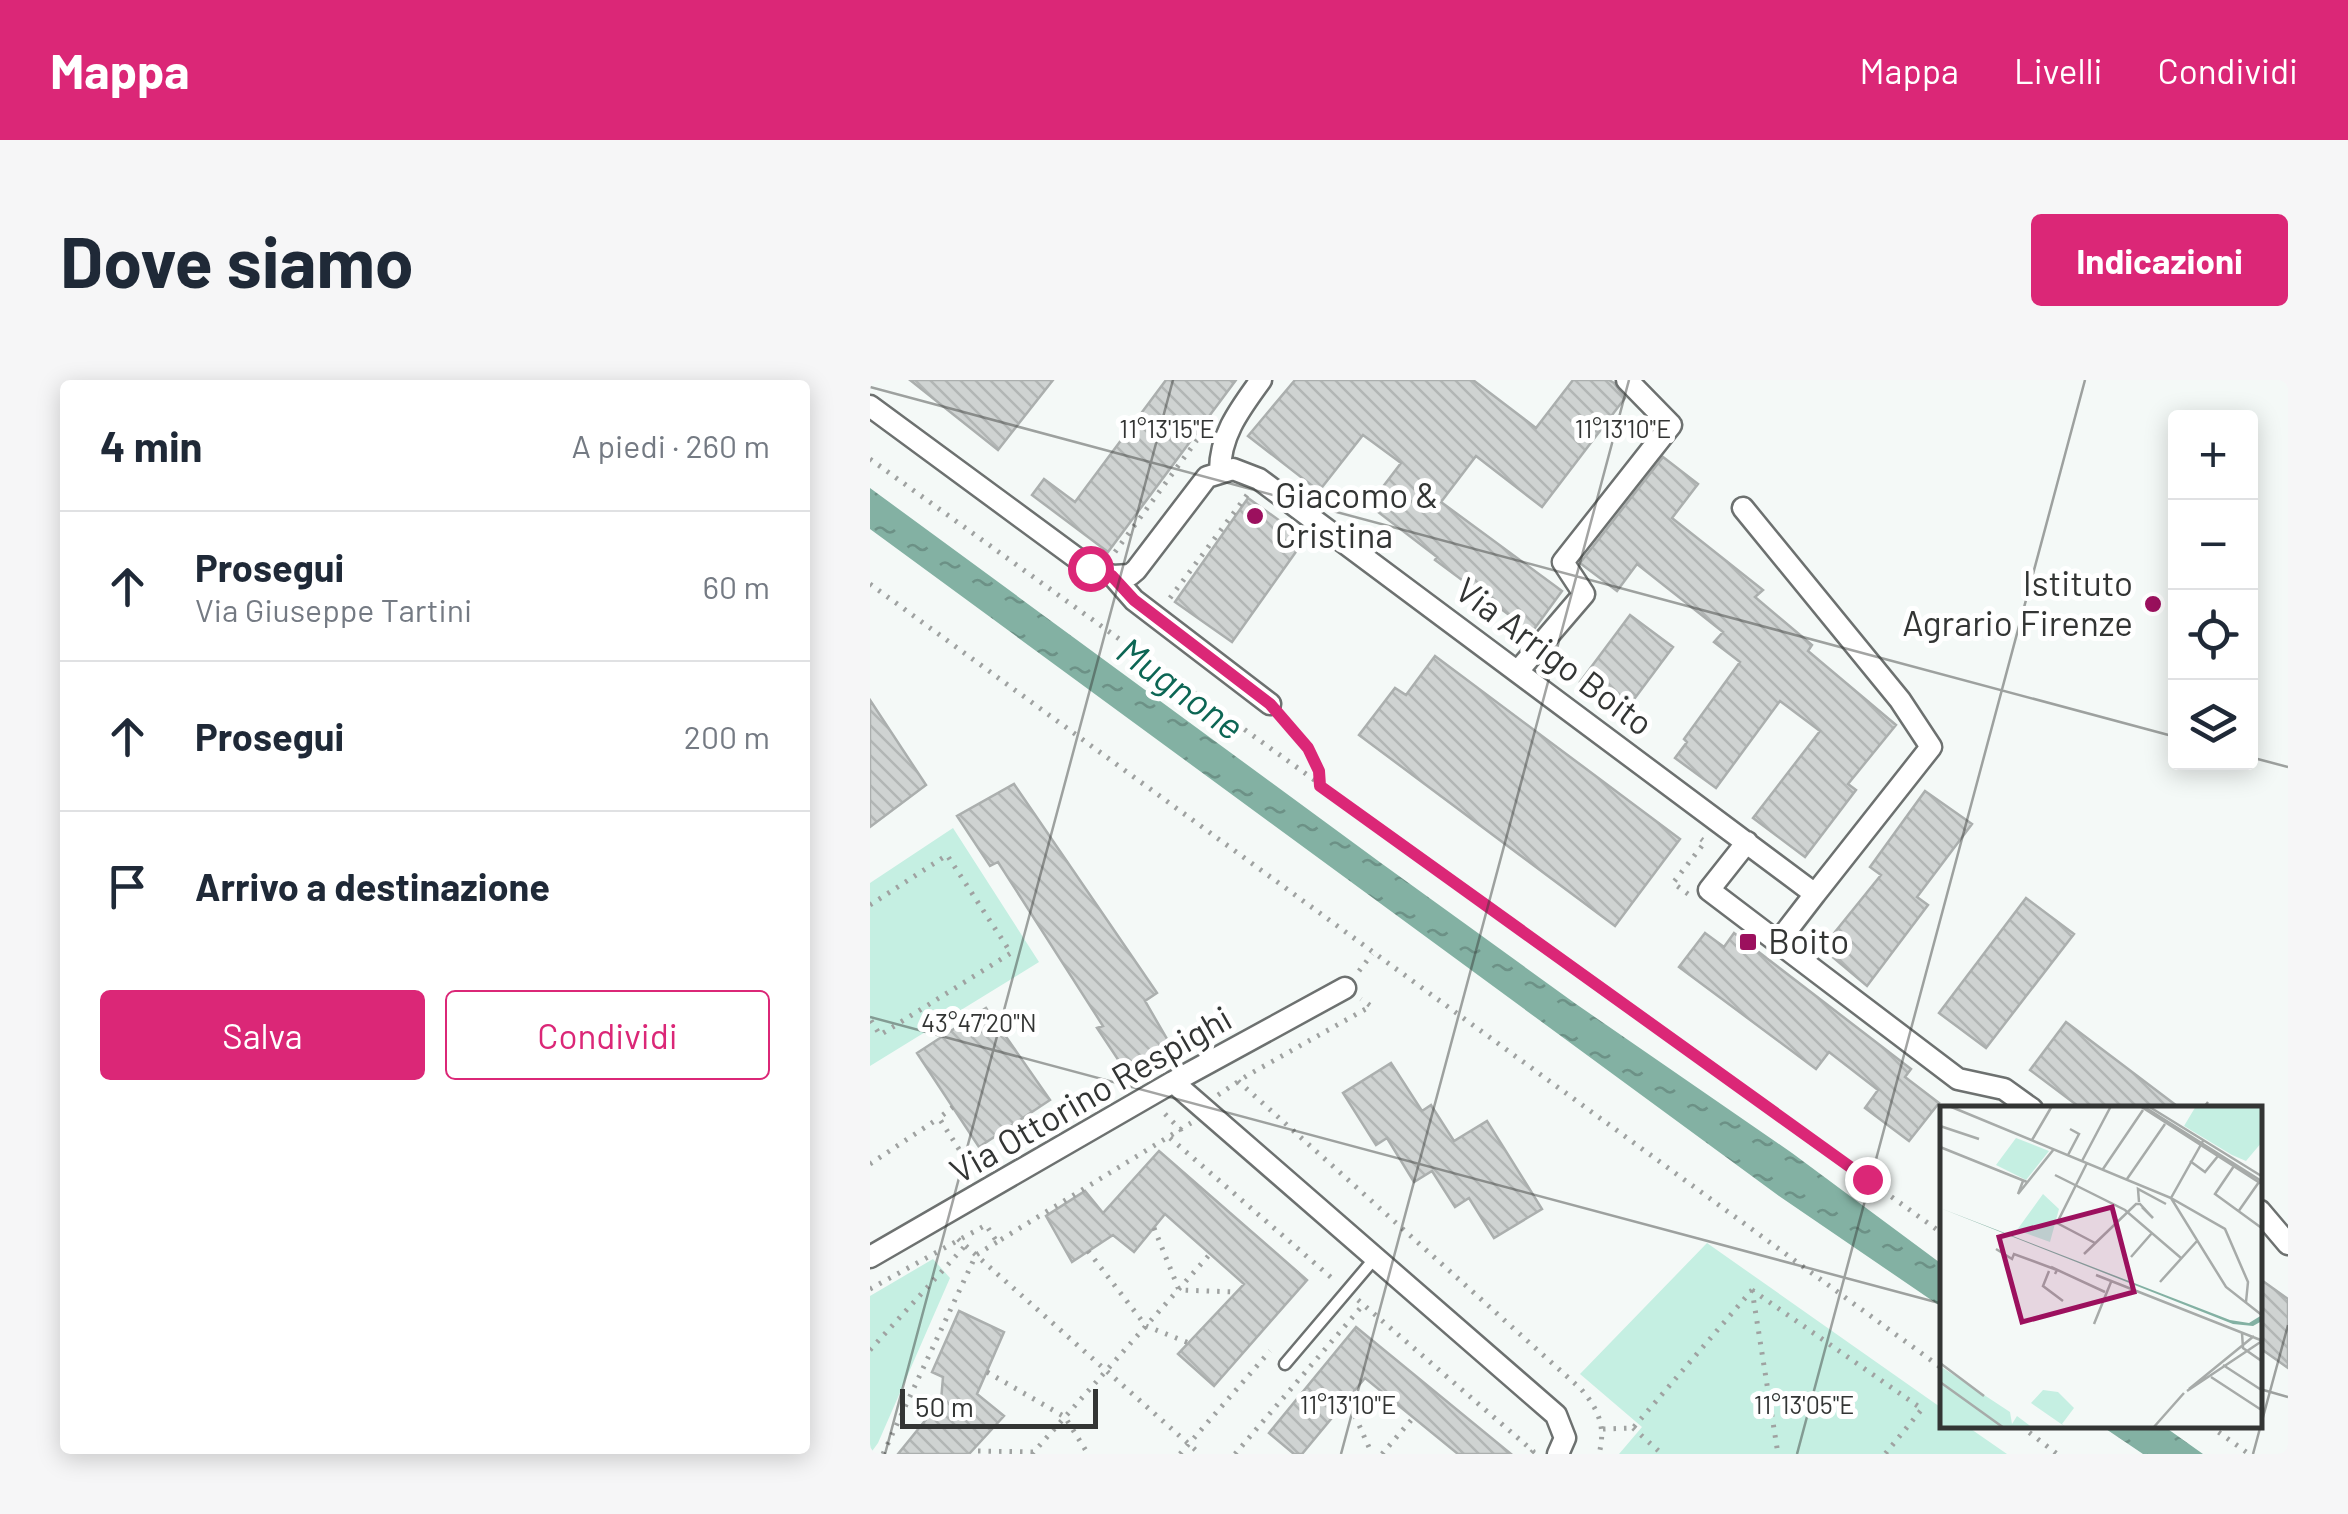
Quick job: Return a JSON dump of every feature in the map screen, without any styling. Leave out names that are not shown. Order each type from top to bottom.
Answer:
[{"type":"street","points":[[870,406],[1090,568],[1111,568],[1130,574],[1202,482],[1220,471],[1222,450],[1234,418],[1261,380]]},
{"type":"street","points":[[1518,671],[1584,594],[1563,562],[1672,425],[1627,380]]},
{"type":"street","name":"Via Arrigo Boito","points":[[1220,471],[1238,470],[1260,479],[1815,894]]},
{"type":"street","points":[[1743,508],[1900,700],[1931,747],[1778,942]]},
{"type":"street","points":[[1111,568],[1121,589],[1270,704]]},
{"type":"street","points":[[1746,842],[1709,890],[1958,1078],[2004,1089],[2028,1106]]},
{"type":"street","name":"Via Ottorino Respighi","points":[[870,1257],[1345,988]]},
{"type":"street","points":[[1173,1082],[1556,1415],[1565,1438],[1558,1454]]},
{"type":"street","points":[[2263,1215],[2288,1244]]},
{"type":"lane","points":[[1285,1364],[1376,1258]]},
{"type":"path","points":[[1111,568],[1209,424]]},
{"type":"path","points":[[870,459],[1940,1232]]},
{"type":"path","points":[[1156,617],[1247,494],[1258,502]]},
{"type":"path","points":[[870,584],[1940,1366]]},
{"type":"path","points":[[1270,704],[1308,748],[1319,771],[1320,786]]},
{"type":"path","points":[[1689,894],[1673,882],[1704,842],[1690,830]]},
{"type":"path","points":[[870,905],[947,855],[1011,954],[880,1034],[870,1019]]},
{"type":"path","points":[[1210,1101],[1371,1006],[1345,988]]},
{"type":"path","points":[[1238,1082],[1581,1389],[1596,1408],[1603,1430],[1599,1454]]},
{"type":"path","points":[[870,1164],[953,1107]]},
{"type":"path","points":[[1165,1114],[1182,1131]]},
{"type":"path","points":[[938,1118],[973,1172]]},
{"type":"path","points":[[883,1454],[976,1255],[1194,1121]]},
{"type":"path","points":[[870,1289],[986,1225],[997,1242]]},
{"type":"path","points":[[1154,1228],[1178,1290]]},
{"type":"path","points":[[958,1240],[1200,1454]]},
{"type":"path","points":[[870,1350],[964,1247]]},
{"type":"path","points":[[1088,1251],[1146,1326],[1189,1343]]},
{"type":"path","points":[[978,1451],[1034,1453],[1210,1254]]},
{"type":"path","points":[[1178,1290],[1236,1292]]},
{"type":"path","points":[[1603,1430],[1633,1428],[1752,1290]]},
{"type":"path","points":[[1752,1290],[1778,1454]]},
{"type":"path","points":[[1752,1290],[1922,1409],[1884,1454]]},
{"type":"path","points":[[1235,1454],[1363,1305]]},
{"type":"path","points":[[1180,1454],[1281,1339]]},
{"type":"path","points":[[987,1372],[1065,1417],[1088,1454]]},
{"type":"path","points":[[1355,1416],[1372,1454]]},
{"type":"path","points":[[1382,1454],[1413,1418]]},
{"type":"path","points":[[1633,1428],[1662,1454]]},
{"type":"path","points":[[2025,1429],[2058,1454]]},
{"type":"path","points":[[2214,1429],[2249,1454]]},
{"type":"shaded area","points":[[953,828],[1039,962],[870,1066],[870,883]]},
{"type":"shaded area","points":[[1707,1243],[1940,1407],[1940,1429],[1971,1429],[2007,1454],[1619,1454],[1642,1427],[1580,1374]]},
{"type":"shaded area","points":[[933,1259],[950,1278],[870,1454],[870,1296]]},
{"type":"water","points":[[870,488],[1381,863],[1792,1153],[1940,1263],[1940,1306],[1779,1196],[870,529]]},
{"type":"water","points":[[2106,1429],[2168,1429],[2203,1454],[2143,1454]]},
{"type":"building","points":[[910,380],[1053,380],[998,450]]},
{"type":"building","points":[[1166,380],[1236,380],[1108,552],[1032,495],[1044,479],[1075,502]]},
{"type":"building","points":[[1295,380],[1473,380],[1536,428],[1573,380],[1614,383],[1625,398],[1542,507],[1476,456],[1441,502],[1562,591],[1532,632],[1369,505],[1401,463],[1363,435],[1319,491],[1248,436]]},
{"type":"building","points":[[1663,457],[1698,484],[1672,518],[1763,590],[1755,597],[1812,645],[1808,651],[1896,725],[1848,784],[1856,790],[1805,857],[1753,818],[1820,731],[1780,701],[1716,788],[1675,758],[1687,742],[1684,739],[1740,662],[1714,642],[1723,632],[1637,564],[1617,591],[1580,563]]},
{"type":"building","points":[[1248,498],[1305,539],[1232,642],[1175,602]]},
{"type":"building","points":[[1630,615],[1673,647],[1623,714],[1580,682]]},
{"type":"building","points":[[1435,656],[1680,839],[1615,926],[1359,735],[1395,688],[1406,695]]},
{"type":"building","points":[[870,700],[926,785],[870,827]]},
{"type":"building","points":[[1014,784],[1157,993],[1145,1001],[1170,1044],[1127,1073],[1097,1028],[1103,1026],[998,862],[990,866],[957,816]]},
{"type":"building","points":[[1925,791],[1972,824],[1917,897],[1928,905],[1867,986],[1822,948],[1881,875],[1870,867]]},
{"type":"building","points":[[2026,898],[2074,934],[1986,1048],[1939,1013]]},
{"type":"building","points":[[1705,933],[1724,947],[1734,933],[1911,1069],[1905,1077],[1939,1103],[1909,1141],[1865,1108],[1878,1090],[1829,1052],[1816,1069],[1679,967]]},
{"type":"building","points":[[986,1008],[1050,1100],[979,1147],[917,1053]]},
{"type":"building","points":[[2066,1022],[2177,1106],[2078,1106],[2030,1070]]},
{"type":"building","points":[[1391,1063],[1422,1111],[1431,1105],[1454,1141],[1487,1121],[1542,1209],[1494,1238],[1469,1198],[1455,1207],[1432,1171],[1414,1182],[1387,1138],[1376,1145],[1343,1093]]},
{"type":"building","points":[[1159,1151],[1307,1280],[1214,1386],[1178,1354],[1244,1284],[1165,1214],[1134,1252],[1113,1235],[1072,1262],[1046,1216],[1085,1191],[1103,1213]]},
{"type":"building","points":[[2263,1281],[2288,1299],[2288,1368],[2263,1350]]},
{"type":"building","points":[[959,1311],[1004,1332],[977,1394],[1004,1416],[969,1454],[898,1454],[941,1401],[943,1377],[932,1372]]},
{"type":"building","points":[[1356,1327],[1511,1454],[1458,1454],[1365,1378],[1302,1454],[1294,1454],[1269,1433]]},
{"type":"place","name":"Giacomo & Cristina","points":[[1255,516]]},
{"type":"place","name":"Istituto Agrario Firenze","points":[[2153,604]]},
{"type":"place","name":"Boito","points":[[1748,942]]},
{"type":"route","points":[[1090,568],[1112,576],[1134,600],[1270,704],[1308,748],[1319,771],[1320,786],[1867,1179]]},
{"type":"water label","name":"Mugnone","points":[[1180,689]]}]
